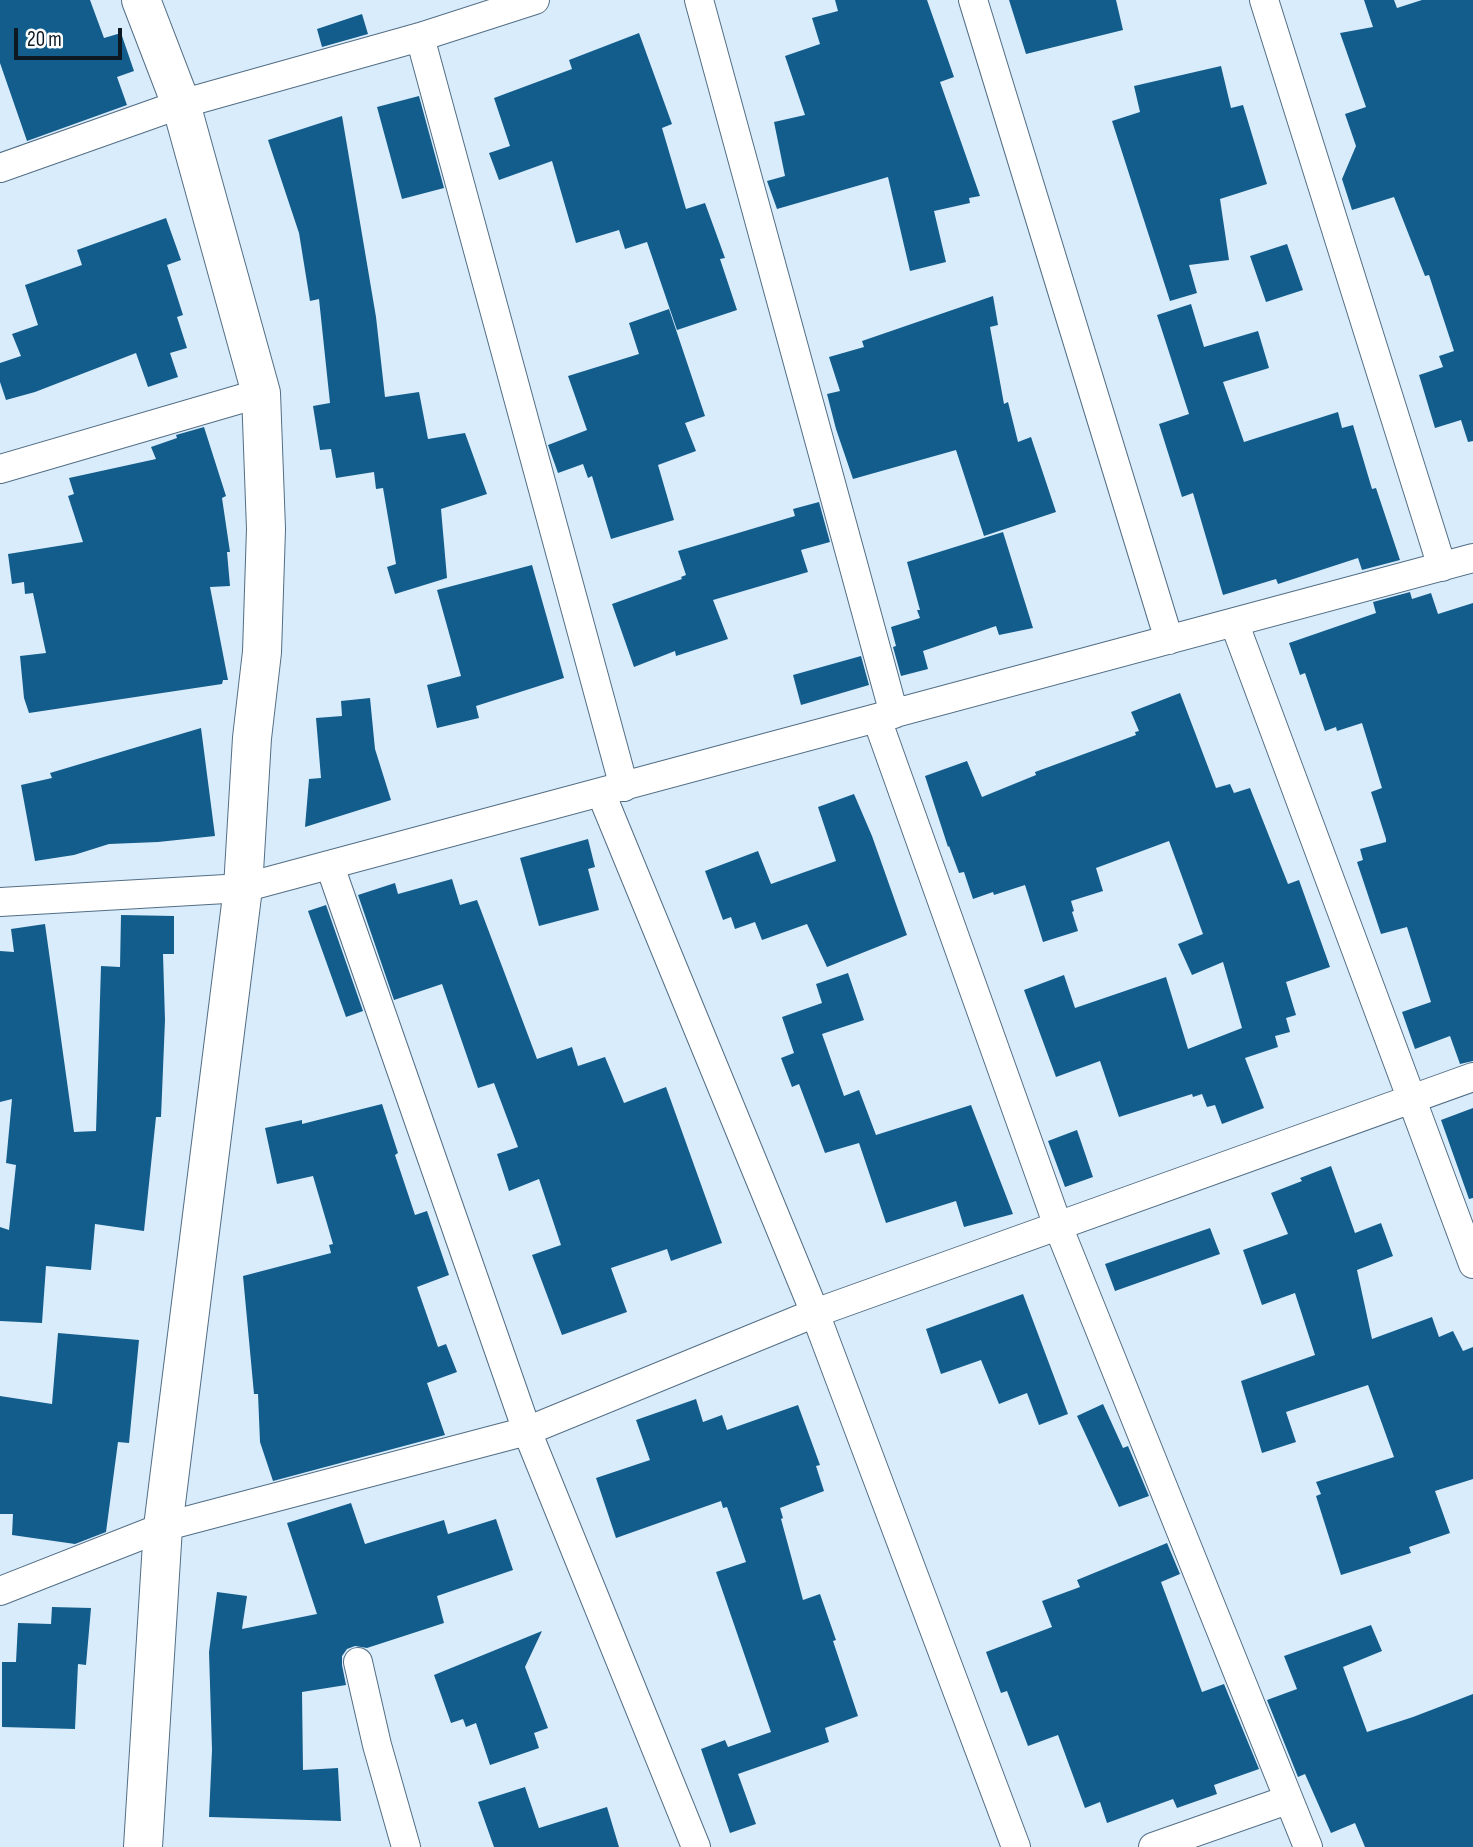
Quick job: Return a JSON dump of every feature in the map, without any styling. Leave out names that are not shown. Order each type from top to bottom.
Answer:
[{"type":"main road","points":[[141,0],[181,104],[261,393],[266,529],[262,652],[252,738],[243,888],[163,1527],[142,1847]]},
{"type":"street","points":[[0,168],[181,104],[420,37],[535,0]]},
{"type":"street","points":[[699,0],[886,716],[1058,1226],[1308,1847]]},
{"type":"street","points":[[973,0],[1169,640]]},
{"type":"street","points":[[1264,0],[1442,567]]},
{"type":"street","points":[[420,37],[612,790],[815,1313],[1016,1847]]},
{"type":"street","points":[[0,469],[261,393]]},
{"type":"street","points":[[0,902],[243,888],[1473,558]]},
{"type":"street","points":[[1234,622],[1473,1264]]},
{"type":"street","points":[[330,866],[527,1431],[696,1847]]},
{"type":"street","points":[[0,1591],[163,1527],[527,1431],[815,1313],[1473,1077]]},
{"type":"street","points":[[358,1662],[377,1745],[407,1847]]},
{"type":"street","points":[[1153,1847],[1287,1800]]},
{"type":"building","points":[[0,0],[90,0],[104,38],[121,33],[134,71],[117,77],[127,105],[27,141],[0,63]]},
{"type":"building","points":[[835,0],[927,0],[954,77],[940,82],[980,196],[969,198],[970,203],[934,211],[946,262],[910,271],[888,177],[777,209],[767,181],[785,176],[774,122],[805,115],[785,56],[820,44],[812,18],[838,11]]},
{"type":"building","points":[[1009,0],[1116,0],[1123,30],[1026,54]]},
{"type":"building","points":[[1364,0],[1394,0],[1397,8],[1422,0],[1473,0],[1473,441],[1468,442],[1461,420],[1435,428],[1419,375],[1443,367],[1439,356],[1454,351],[1429,275],[1425,276],[1394,197],[1352,210],[1342,179],[1356,146],[1345,114],[1366,107],[1340,33],[1373,27]]},
{"type":"building","points":[[362,14],[368,34],[322,47],[317,29]]},
{"type":"building","points":[[639,33],[672,124],[662,128],[686,209],[705,203],[725,258],[720,259],[737,310],[677,330],[647,242],[625,249],[619,230],[576,243],[552,161],[499,180],[489,153],[510,146],[494,98],[572,69],[569,60]]},
{"type":"building","points":[[1221,66],[1231,108],[1243,105],[1267,184],[1220,199],[1229,260],[1189,265],[1197,293],[1170,301],[1112,121],[1140,112],[1134,86]]},
{"type":"building","points":[[419,96],[444,188],[402,199],[377,107]]},
{"type":"building","points":[[342,116],[376,317],[385,397],[419,392],[428,439],[465,433],[487,494],[441,509],[447,578],[395,594],[387,567],[396,564],[383,488],[376,489],[374,472],[336,478],[331,449],[320,450],[313,406],[330,403],[319,299],[310,301],[299,233],[268,140]]},
{"type":"building","points":[[166,218],[181,260],[167,265],[183,315],[177,317],[187,348],[170,353],[178,377],[148,387],[136,353],[35,392],[6,400],[0,382],[0,363],[21,356],[12,334],[38,325],[25,285],[82,265],[77,250]]},
{"type":"building","points":[[1287,244],[1303,290],[1266,302],[1250,256]]},
{"type":"building","points":[[993,296],[998,325],[990,327],[1004,404],[1008,402],[1018,442],[1031,437],[1056,512],[984,536],[956,450],[853,479],[827,394],[840,391],[829,357],[864,347],[862,341]]},
{"type":"building","points":[[1191,304],[1204,347],[1258,331],[1269,368],[1223,382],[1244,442],[1338,412],[1342,428],[1353,425],[1372,489],[1376,488],[1400,560],[1362,570],[1358,558],[1278,584],[1276,579],[1223,595],[1193,493],[1182,497],[1159,424],[1189,414],[1157,315]]},
{"type":"building","points":[[669,309],[705,416],[685,423],[696,451],[658,465],[674,520],[611,539],[592,476],[588,478],[583,464],[558,473],[548,445],[587,430],[568,376],[639,354],[629,323]]},
{"type":"building","points":[[204,427],[226,496],[222,498],[230,552],[227,552],[230,586],[210,587],[228,680],[223,680],[222,684],[29,713],[24,698],[20,656],[46,653],[33,593],[25,594],[24,582],[12,584],[8,554],[83,542],[68,496],[74,494],[69,478],[156,459],[151,447],[177,438],[176,435]]},
{"type":"building","points":[[819,502],[830,542],[801,550],[808,572],[713,600],[728,639],[676,656],[675,651],[634,667],[612,604],[682,579],[681,577],[686,575],[678,551],[795,516],[793,509]]},
{"type":"building","points":[[1003,532],[1033,628],[999,635],[996,626],[923,651],[928,669],[901,676],[891,627],[920,618],[907,562]]},
{"type":"building","points":[[532,565],[564,678],[476,706],[479,718],[437,728],[427,685],[461,676],[437,590]]},
{"type":"building","points":[[1410,592],[1412,599],[1431,593],[1438,614],[1473,603],[1473,1061],[1460,1064],[1450,1036],[1415,1049],[1402,1012],[1431,1002],[1407,927],[1381,934],[1357,862],[1363,860],[1360,849],[1386,842],[1371,792],[1382,788],[1362,723],[1337,731],[1336,727],[1325,731],[1305,673],[1300,675],[1289,643],[1376,613],[1373,602]]},
{"type":"building","points":[[861,656],[869,685],[801,705],[793,675]]},
{"type":"building","points":[[1180,693],[1216,788],[1230,784],[1234,793],[1250,788],[1288,884],[1299,880],[1330,967],[1286,982],[1296,1015],[1286,1018],[1290,1032],[1275,1036],[1278,1047],[1245,1058],[1264,1108],[1222,1124],[1215,1105],[1207,1107],[1202,1094],[1193,1097],[1192,1094],[1119,1117],[1100,1061],[1056,1077],[1024,990],[1064,975],[1075,1008],[1166,977],[1188,1049],[1242,1028],[1223,962],[1192,975],[1178,944],[1203,934],[1169,841],[1096,868],[1103,891],[1071,901],[1078,931],[1043,942],[1025,885],[973,899],[964,872],[959,873],[948,847],[925,776],[967,761],[982,797],[1036,775],[1035,772],[1136,735],[1135,732],[1139,731],[1131,712]]},
{"type":"building","points":[[370,698],[375,749],[391,800],[305,827],[309,779],[321,778],[316,718],[342,716],[341,701]]},
{"type":"building","points":[[201,728],[215,836],[109,844],[74,855],[35,861],[21,785],[52,778],[50,773]]},
{"type":"building","points":[[854,794],[907,935],[827,967],[807,924],[762,940],[755,922],[735,929],[731,917],[723,920],[705,871],[758,851],[771,884],[836,861],[818,807]]},
{"type":"building","points":[[588,839],[595,867],[588,869],[599,910],[539,926],[520,858]]},
{"type":"building","points":[[452,879],[460,905],[477,900],[537,1059],[572,1047],[578,1066],[605,1057],[624,1103],[666,1087],[722,1243],[671,1261],[667,1249],[611,1268],[627,1312],[562,1335],[532,1255],[561,1245],[539,1179],[509,1191],[497,1154],[518,1147],[494,1083],[478,1088],[442,984],[394,1000],[358,895],[395,883],[398,894]]},
{"type":"building","points":[[326,905],[363,1011],[346,1017],[308,911]]},
{"type":"building","points":[[121,915],[174,916],[174,954],[163,954],[165,1020],[161,1117],[156,1117],[144,1231],[95,1224],[91,1270],[46,1266],[42,1323],[0,1321],[0,1227],[9,1230],[16,1165],[6,1163],[12,1099],[0,1102],[0,951],[14,952],[11,929],[45,924],[74,1132],[96,1131],[101,966],[120,967]]},
{"type":"building","points":[[848,973],[864,1020],[822,1034],[844,1096],[859,1090],[876,1135],[971,1105],[1013,1214],[964,1227],[956,1201],[886,1223],[859,1143],[825,1153],[799,1084],[792,1087],[781,1058],[794,1053],[782,1017],[822,1003],[816,984]]},
{"type":"building","points":[[382,1104],[415,1215],[427,1211],[449,1275],[417,1287],[438,1347],[446,1344],[457,1372],[427,1383],[445,1435],[273,1481],[260,1442],[258,1394],[254,1394],[243,1276],[331,1253],[329,1245],[333,1244],[313,1176],[277,1184],[265,1128],[302,1120],[302,1124]]},
{"type":"building","points":[[1473,1108],[1473,1198],[1469,1199],[1441,1120]]},
{"type":"building","points":[[1077,1130],[1093,1177],[1065,1187],[1048,1141]]},
{"type":"building","points":[[1331,1166],[1355,1233],[1381,1223],[1393,1256],[1357,1270],[1372,1339],[1432,1317],[1439,1337],[1453,1331],[1463,1351],[1473,1347],[1473,1479],[1435,1491],[1450,1533],[1409,1547],[1411,1553],[1341,1575],[1316,1496],[1321,1494],[1316,1482],[1394,1457],[1368,1385],[1286,1412],[1296,1442],[1262,1453],[1241,1381],[1315,1355],[1295,1293],[1262,1305],[1243,1250],[1288,1234],[1271,1193]]},
{"type":"building","points":[[1210,1228],[1220,1254],[1115,1291],[1105,1264]]},
{"type":"building","points":[[1023,1294],[1068,1414],[1039,1425],[1027,1393],[999,1404],[981,1360],[941,1374],[926,1329]]},
{"type":"building","points":[[58,1333],[139,1340],[129,1443],[118,1442],[106,1532],[75,1544],[12,1535],[13,1514],[0,1514],[0,1396],[52,1404]]},
{"type":"building","points":[[696,1399],[703,1422],[722,1415],[727,1430],[798,1405],[820,1465],[816,1466],[824,1491],[780,1508],[781,1519],[803,1600],[820,1594],[858,1716],[825,1728],[829,1742],[738,1774],[756,1824],[730,1833],[701,1749],[725,1740],[728,1747],[771,1732],[716,1572],[746,1562],[727,1507],[723,1508],[721,1501],[616,1538],[596,1478],[650,1460],[636,1420]]},
{"type":"building","points":[[1103,1404],[1123,1448],[1128,1446],[1149,1496],[1119,1507],[1077,1416]]},
{"type":"building","points":[[351,1503],[365,1544],[444,1520],[448,1534],[496,1519],[513,1570],[437,1596],[444,1623],[367,1648],[355,1646],[347,1649],[342,1656],[346,1685],[302,1692],[303,1770],[338,1768],[341,1821],[209,1817],[212,1750],[209,1652],[217,1592],[247,1596],[242,1629],[317,1614],[287,1523]]},
{"type":"building","points":[[1167,1543],[1180,1574],[1161,1582],[1202,1692],[1224,1684],[1259,1769],[1214,1785],[1217,1794],[1177,1808],[1173,1799],[1107,1823],[1100,1802],[1085,1808],[1058,1735],[1028,1746],[1007,1691],[1001,1693],[986,1652],[1052,1627],[1042,1601],[1080,1587],[1077,1580]]},
{"type":"building","points":[[52,1607],[91,1608],[86,1665],[78,1664],[75,1729],[2,1727],[2,1662],[16,1662],[18,1623],[51,1624]]},
{"type":"building","points":[[1371,1625],[1382,1651],[1343,1667],[1367,1732],[1473,1694],[1473,1847],[1365,1847],[1355,1823],[1331,1833],[1305,1774],[1298,1777],[1267,1700],[1297,1689],[1284,1656]]},
{"type":"building","points":[[542,1631],[525,1667],[548,1728],[534,1733],[539,1748],[490,1765],[476,1723],[466,1727],[463,1719],[451,1723],[434,1675]]},
{"type":"building","points":[[525,1787],[539,1828],[607,1807],[619,1847],[494,1847],[478,1802]]}]
